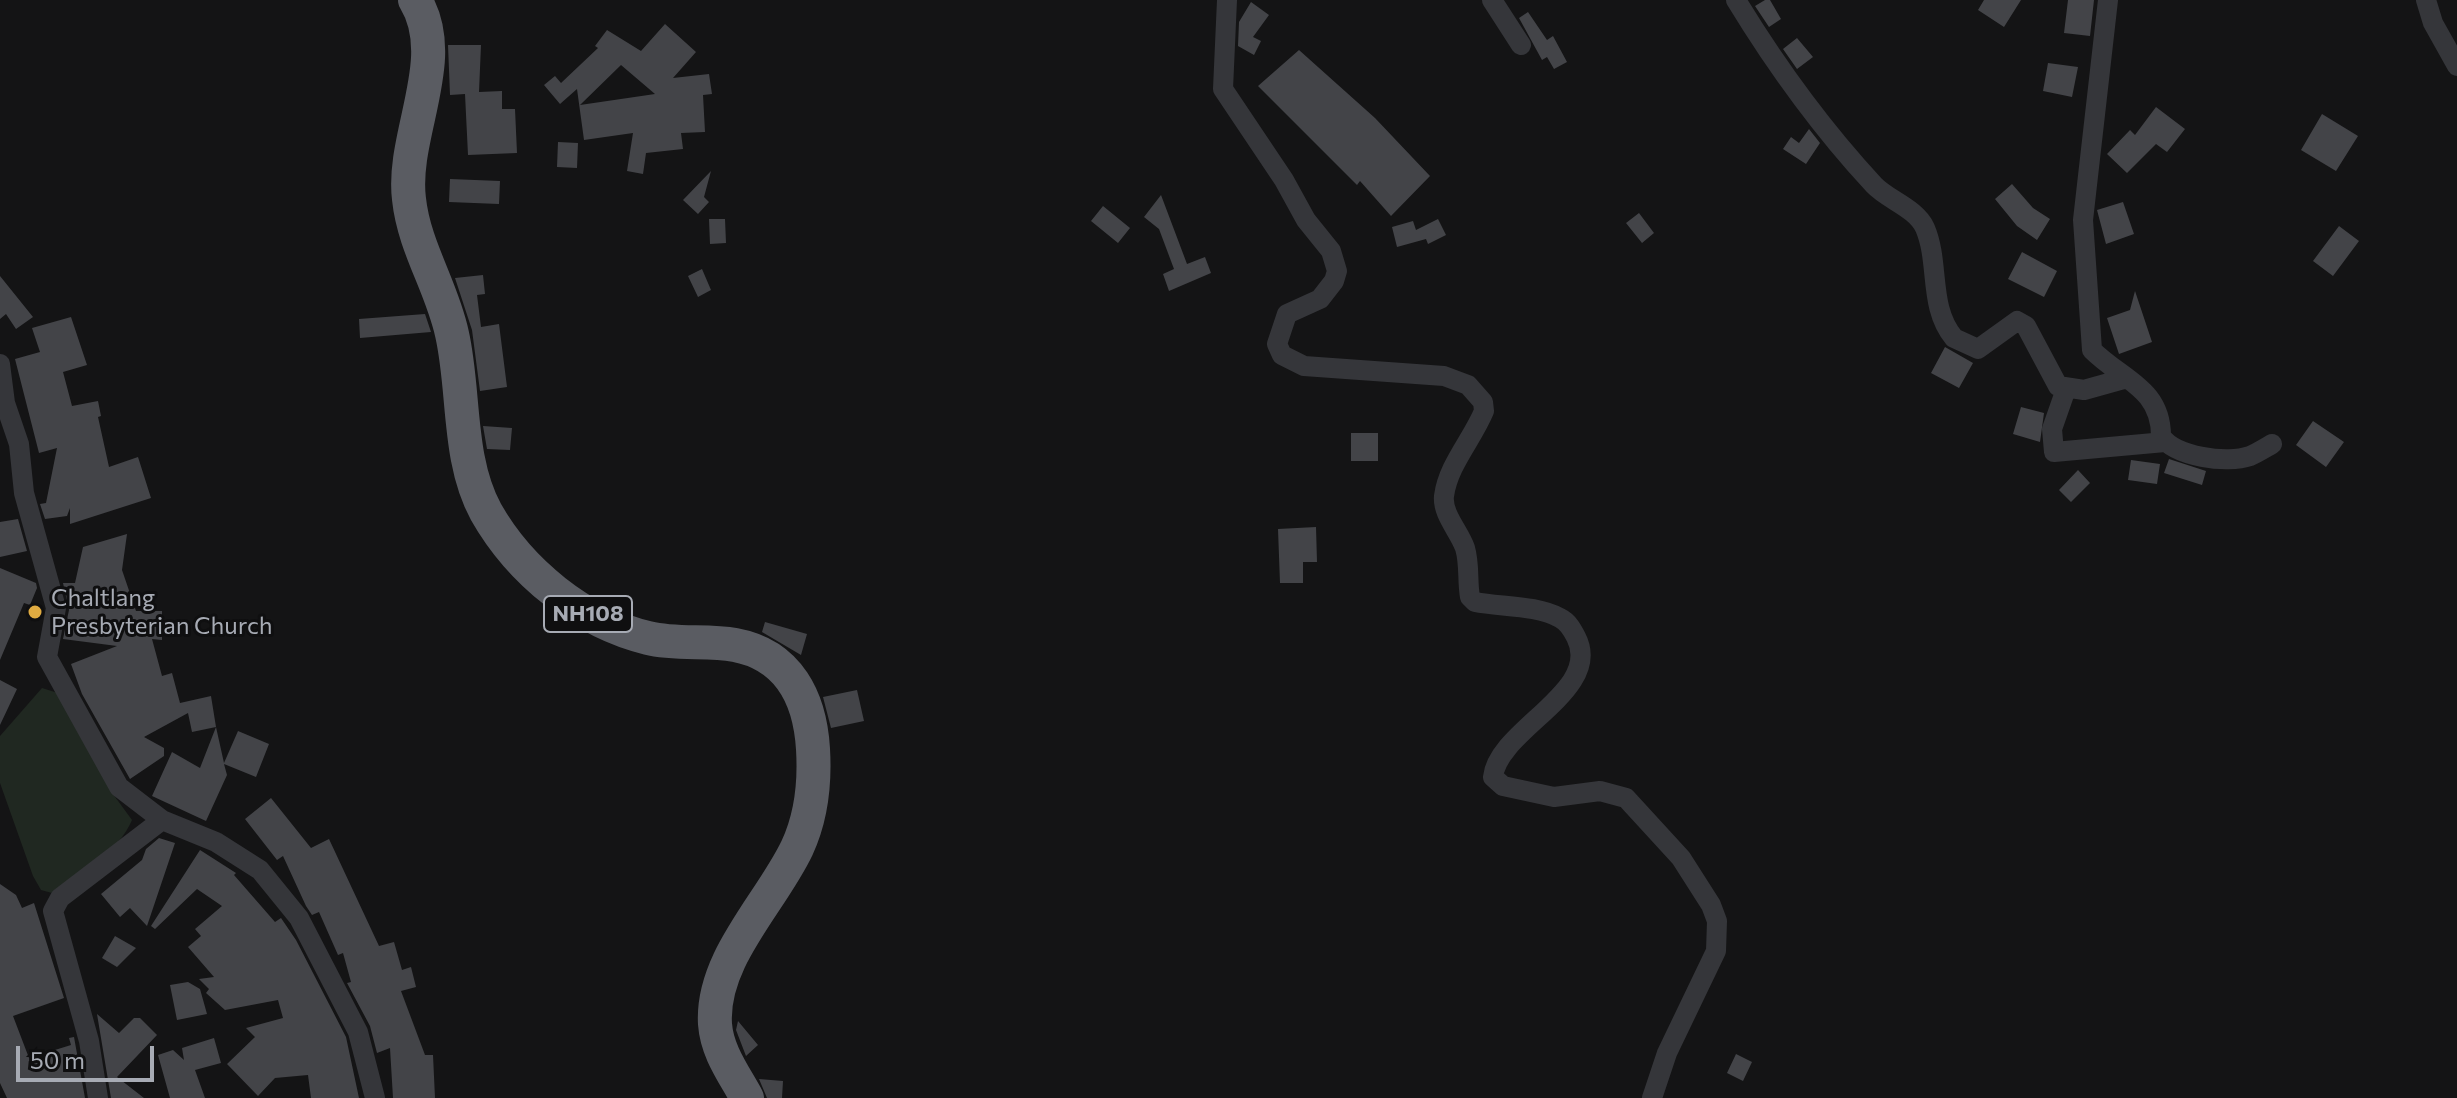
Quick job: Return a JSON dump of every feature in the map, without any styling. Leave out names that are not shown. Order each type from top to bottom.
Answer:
[{"type":"highway","name":"NH108","points":[[415,0],[429,40],[410,157],[408,197],[417,241],[452,331],[473,480],[486,512],[508,542],[564,599],[601,622],[650,639],[735,645],[759,652],[789,673],[800,690],[809,717],[813,785],[808,815],[797,847],[736,950],[717,997],[715,1024],[722,1055],[747,1098]]},
{"type":"street","points":[[1227,0],[1223,89],[1284,180],[1306,220],[1331,251],[1337,271],[1334,281],[1320,299],[1287,314],[1277,344],[1282,355],[1304,366],[1444,376],[1468,385],[1477,393],[1484,411],[1454,466],[1444,498],[1444,509],[1465,547],[1470,566],[1470,597],[1475,602],[1559,617],[1572,628],[1579,642],[1583,655],[1577,672],[1552,704],[1500,755],[1493,777],[1503,786],[1554,797],[1600,791],[1626,798],[1681,858],[1711,905],[1717,921],[1716,951],[1667,1053],[1652,1098]]},
{"type":"street","points":[[1492,0],[1521,45]]},
{"type":"street","points":[[1736,0],[1817,115],[1866,176],[1925,228],[1940,310],[1954,338],[1978,349],[2017,321],[2026,326],[2053,380],[2066,389],[2084,390],[2127,378]]},
{"type":"street","points":[[2108,0],[2083,220],[2089,338],[2092,350],[2152,398],[2165,442]]},
{"type":"street","points":[[2426,0],[2433,23],[2457,66]]},
{"type":"street","points":[[0,364],[3,405],[19,444],[24,493],[56,608],[47,657],[119,787],[162,820],[216,842],[260,870],[299,918],[358,1032],[375,1098]]},
{"type":"street","points":[[2066,389],[2052,429],[2054,452],[2165,442],[2181,450],[2232,459],[2249,456],[2272,444]]},
{"type":"street","points":[[98,1098],[89,1041],[53,911],[60,898],[162,820]]},
{"type":"shaded area","points":[[42,688],[61,694],[113,794],[132,820],[108,852],[52,893],[41,890],[33,876],[0,783],[0,736]]},
{"type":"building","points":[[1770,0],[1781,19],[1769,27],[1755,6]]},
{"type":"building","points":[[1984,0],[2021,0],[2004,27],[1978,10]]},
{"type":"building","points":[[2068,0],[2094,0],[2090,36],[2064,33]]},
{"type":"building","points":[[1251,2],[1269,15],[1253,37],[1261,41],[1254,55],[1238,46],[1239,22]]},
{"type":"building","points":[[1528,12],[1547,40],[1553,36],[1567,62],[1554,69],[1547,57],[1542,60],[1519,18]]},
{"type":"building","points":[[665,24],[696,52],[673,78],[709,74],[712,94],[703,95],[705,132],[681,133],[683,149],[646,153],[643,174],[627,171],[633,133],[584,140],[577,89],[560,104],[544,85],[555,76],[561,83],[598,48],[595,46],[607,30],[641,51]],"holes":[[[621,65],[655,94],[580,105]]]},
{"type":"building","points":[[1797,38],[1813,57],[1797,69],[1783,49]]},
{"type":"building","points":[[448,45],[481,45],[479,92],[502,91],[502,109],[515,109],[517,153],[468,155],[465,94],[450,95]]},
{"type":"building","points":[[1299,50],[1375,118],[1430,176],[1391,216],[1360,181],[1357,185],[1258,86]]},
{"type":"building","points":[[2048,63],[2078,67],[2072,97],[2043,91]]},
{"type":"building","points":[[2156,107],[2185,129],[2167,152],[2156,144],[2127,173],[2107,154],[2130,130],[2135,135]]},
{"type":"building","points":[[2322,114],[2358,136],[2336,171],[2301,150]]},
{"type":"building","points":[[1809,129],[1820,143],[1806,164],[1783,149],[1791,137],[1799,143]]},
{"type":"building","points":[[558,142],[578,143],[577,168],[557,167]]},
{"type":"building","points":[[711,171],[704,197],[709,202],[698,214],[683,200]]},
{"type":"building","points":[[450,179],[500,181],[499,204],[449,202]]},
{"type":"building","points":[[2012,184],[2033,208],[2050,219],[2037,240],[2017,226],[1995,199]]},
{"type":"building","points":[[1161,195],[1187,264],[1205,257],[1211,273],[1169,291],[1163,274],[1174,269],[1159,229],[1144,217]]},
{"type":"building","points":[[2123,202],[2134,234],[2106,244],[2097,210]]},
{"type":"building","points":[[1103,206],[1130,228],[1118,243],[1091,221]]},
{"type":"building","points":[[1639,213],[1654,233],[1642,243],[1626,223]]},
{"type":"building","points":[[709,219],[725,219],[726,243],[710,244]]},
{"type":"building","points":[[1438,219],[1446,235],[1428,244],[1426,239],[1397,247],[1392,227],[1413,221],[1416,230]]},
{"type":"building","points":[[2339,226],[2359,241],[2333,276],[2313,261]]},
{"type":"building","points":[[2022,252],[2057,271],[2044,297],[2008,279]]},
{"type":"building","points":[[702,269],[711,290],[698,297],[688,276]]},
{"type":"building","points":[[483,275],[485,294],[477,295],[481,327],[499,324],[507,387],[480,391],[472,330],[455,278]]},
{"type":"building","points":[[0,276],[33,317],[16,329],[6,314],[0,319]]},
{"type":"building","points":[[2135,291],[2152,342],[2119,354],[2107,318],[2130,310]]},
{"type":"building","points":[[425,314],[431,332],[360,338],[359,319]]},
{"type":"building","points":[[71,317],[87,365],[63,372],[72,406],[98,401],[101,416],[98,417],[109,467],[138,457],[151,498],[70,524],[70,508],[67,516],[45,519],[40,504],[46,503],[57,448],[39,453],[15,359],[40,352],[32,328]]},
{"type":"building","points":[[1945,347],[1973,363],[1959,388],[1931,373]]},
{"type":"building","points":[[2021,407],[2044,413],[2040,442],[2013,434]]},
{"type":"building","points":[[2313,421],[2344,442],[2326,467],[2296,445]]},
{"type":"building","points":[[483,426],[512,428],[510,450],[487,449]]},
{"type":"building","points":[[1351,433],[1378,433],[1378,461],[1351,461]]},
{"type":"building","points":[[2169,459],[2206,471],[2202,485],[2164,473]]},
{"type":"building","points":[[2131,460],[2160,464],[2157,484],[2128,480]]},
{"type":"building","points":[[2078,470],[2090,483],[2071,502],[2059,490]]},
{"type":"building","points":[[18,519],[27,551],[0,557],[0,522]]},
{"type":"building","points":[[1316,527],[1317,562],[1303,562],[1303,583],[1280,583],[1278,529]]},
{"type":"building","points":[[127,534],[122,570],[136,611],[162,611],[162,640],[152,639],[162,676],[172,673],[180,703],[211,696],[216,727],[192,732],[188,713],[144,737],[164,748],[164,756],[130,779],[82,694],[71,664],[117,646],[63,639],[69,610],[63,583],[75,583],[83,547]]},
{"type":"building","points":[[0,568],[36,583],[37,588],[30,605],[24,603],[0,660]]},
{"type":"building","points":[[765,622],[807,634],[801,655],[762,632]]},
{"type":"building","points":[[0,680],[17,689],[0,725]]},
{"type":"building","points":[[857,690],[864,721],[831,728],[823,697]]},
{"type":"building","points":[[216,727],[224,763],[238,731],[269,744],[256,777],[224,764],[227,775],[206,821],[152,796],[172,752],[200,768]]},
{"type":"building","points":[[271,798],[311,848],[329,839],[379,946],[394,942],[402,970],[411,967],[416,987],[401,991],[425,1055],[433,1055],[435,1098],[393,1098],[390,1048],[377,1053],[370,1026],[347,983],[351,982],[343,953],[338,955],[319,912],[312,915],[306,906],[283,856],[277,860],[245,819]]},
{"type":"building","points":[[159,838],[175,843],[147,926],[130,908],[120,917],[101,894],[142,860],[146,849]]},
{"type":"building","points":[[200,850],[236,873],[234,875],[275,922],[281,918],[296,940],[346,1037],[359,1098],[311,1098],[308,1075],[275,1078],[258,1096],[227,1064],[255,1037],[246,1028],[283,1018],[278,1000],[225,1010],[206,993],[209,989],[199,979],[214,977],[188,947],[201,936],[195,929],[222,906],[197,889],[155,929],[151,926]]},
{"type":"building","points":[[0,884],[16,895],[22,908],[34,903],[64,998],[13,1016],[29,1058],[71,1045],[69,1038],[74,1037],[85,1098],[7,1098],[0,1083]]},
{"type":"building","points":[[115,936],[136,948],[117,967],[102,958]]},
{"type":"building","points":[[188,982],[200,989],[207,1014],[177,1020],[170,985]]},
{"type":"building","points":[[97,1014],[119,1033],[134,1018],[140,1018],[157,1035],[117,1077],[144,1098],[111,1098]]},
{"type":"building","points":[[738,1021],[758,1045],[746,1056],[736,1030]]},
{"type":"building","points":[[214,1038],[221,1063],[195,1070],[205,1098],[170,1098],[158,1055],[173,1050],[184,1060],[182,1048]]},
{"type":"building","points":[[1736,1054],[1752,1062],[1743,1081],[1727,1073]]},
{"type":"building","points":[[759,1079],[783,1081],[782,1098],[767,1098]]},
{"type":"place","name":"Chaltlang Presbyterian Church","points":[[35,612]]}]
